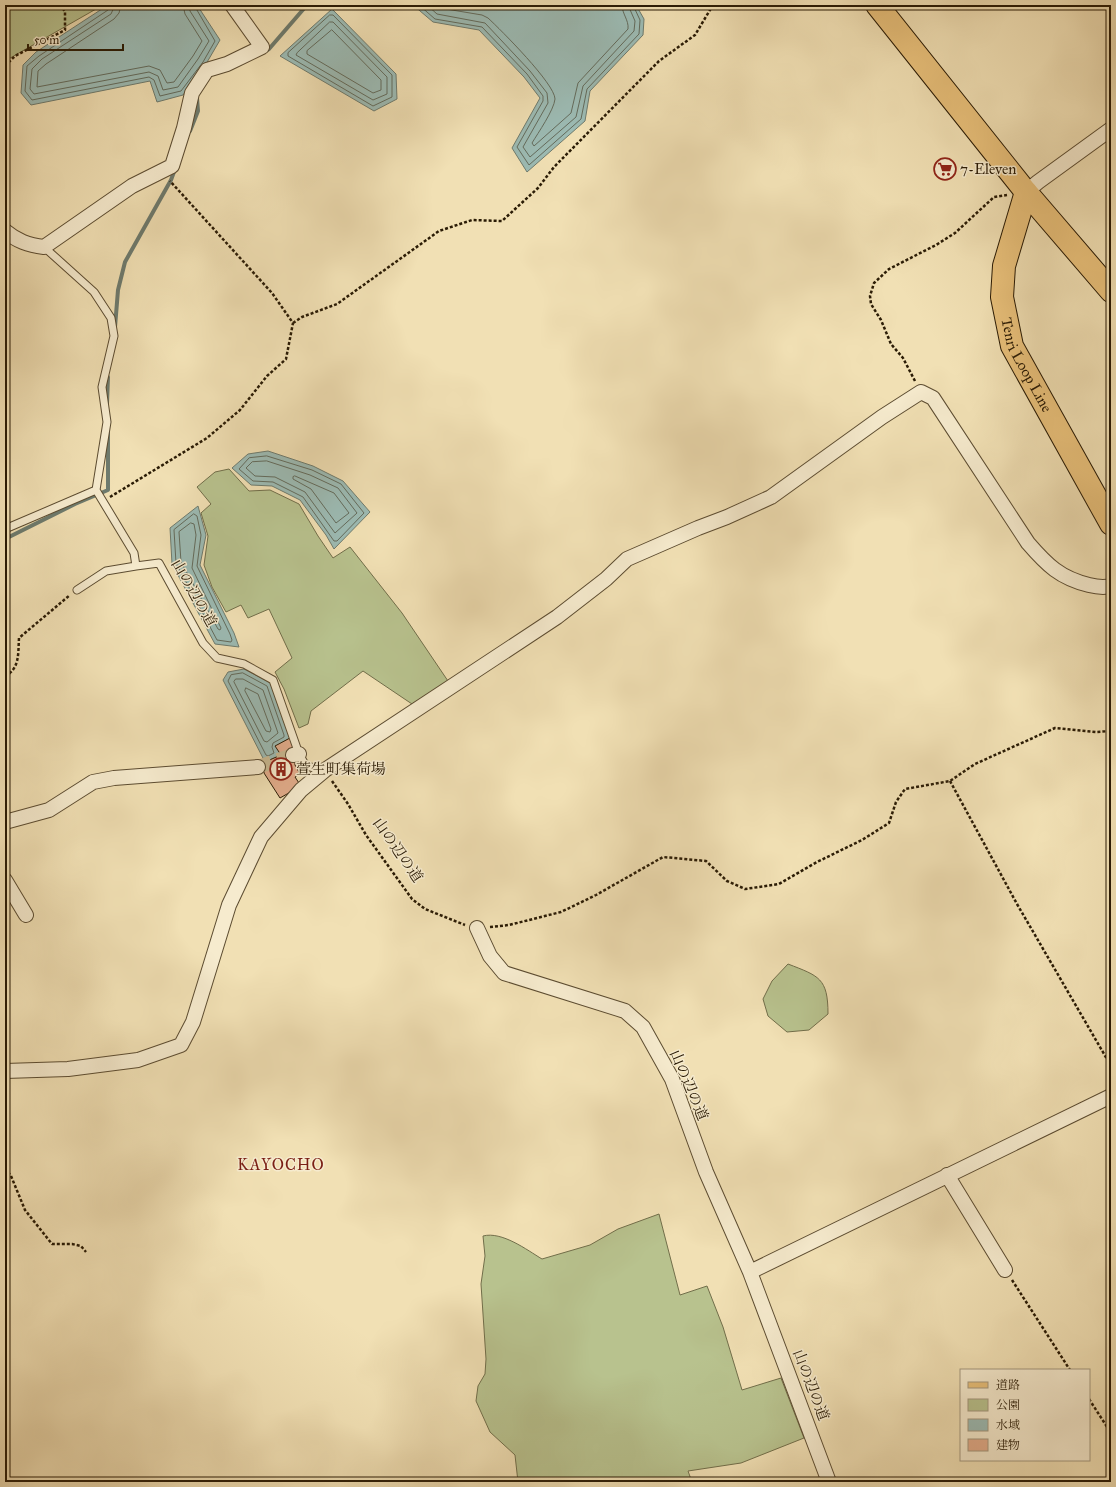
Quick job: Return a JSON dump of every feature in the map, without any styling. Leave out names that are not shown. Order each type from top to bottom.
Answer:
[{"type":"main road","points":[[876,5],[1026,192],[1111,291]]},
{"type":"main road","name":"Tenri Loop Line","points":[[1026,192],[1004,266],[1002,297],[1012,346],[1111,524]]},
{"type":"street","points":[[5,231],[14,238],[30,246],[44,247],[132,186],[172,166],[184,128],[192,93],[207,70],[227,64],[262,47],[232,5]]},
{"type":"street","points":[[1026,192],[1111,129]]},
{"type":"street","points":[[5,1070],[68,1069],[138,1060],[181,1045],[193,1022],[229,905],[261,837],[301,790],[325,770],[557,617],[606,579],[627,558],[698,528],[727,518],[771,497],[882,417],[921,392],[933,398],[1028,543],[1045,562],[1063,576],[1103,588],[1111,586]]},
{"type":"street","points":[[5,822],[49,810],[93,782],[114,778],[258,767]]},
{"type":"street","points":[[5,880],[26,915]]},
{"type":"street","name":"山の辺の道","points":[[477,928],[490,956],[504,974],[625,1011],[643,1027],[672,1079],[706,1172],[750,1272],[829,1482]]},
{"type":"street","points":[[750,1272],[1111,1096]]},
{"type":"street","points":[[947,1175],[1005,1270]]},
{"type":"lane","points":[[44,247],[94,292],[111,318],[114,336],[102,387],[107,422],[96,490],[134,553],[136,566],[106,571],[77,590]]},
{"type":"lane","points":[[5,529],[96,490]]},
{"type":"lane","name":"山の辺の道","points":[[136,566],[159,563],[203,643],[217,658],[244,664],[273,680],[296,754],[306,766],[325,770]]},
{"type":"path","points":[[5,66],[15,56],[65,30],[65,11],[59,5]]},
{"type":"path","points":[[103,502],[196,445],[240,410],[267,376],[286,359],[293,323],[302,317],[337,304],[439,231],[472,220],[502,221],[538,188],[554,167],[659,61],[695,35],[713,5]]},
{"type":"path","points":[[162,172],[186,201],[272,293],[293,323]]},
{"type":"path","points":[[921,392],[903,358],[891,344],[881,320],[871,304],[870,296],[874,283],[889,269],[936,245],[955,233],[994,198],[1026,192]]},
{"type":"path","points":[[5,676],[12,673],[17,664],[19,638],[77,590]]},
{"type":"path","points":[[477,928],[510,925],[561,912],[596,895],[663,857],[706,861],[727,881],[745,889],[779,884],[817,862],[862,840],[889,822],[896,802],[905,789],[950,781],[975,764],[1055,728],[1096,732],[1111,731]]},
{"type":"path","name":"山の辺の道","points":[[325,770],[348,804],[366,835],[412,900],[424,910],[477,928]]},
{"type":"path","points":[[950,781],[1017,904],[1111,1066]]},
{"type":"path","points":[[5,1168],[11,1176],[25,1210],[52,1244],[72,1244],[81,1246],[86,1252]]},
{"type":"path","points":[[1005,1270],[1069,1369]]},
{"type":"path","points":[[1090,1400],[1111,1432]]},
{"type":"green space","points":[[5,5],[103,5],[5,61]]},
{"type":"green space","points":[[229,469],[249,491],[270,490],[299,504],[333,558],[350,547],[402,613],[448,681],[412,704],[363,671],[311,711],[308,724],[299,728],[284,689],[275,672],[292,658],[269,609],[248,618],[241,605],[226,612],[212,587],[204,565],[208,536],[201,513],[211,504],[197,487],[215,472]]},
{"type":"green space","points":[[788,964],[814,976],[820,980],[824,986],[828,1002],[828,1014],[809,1030],[787,1032],[768,1016],[763,999],[772,981]]},
{"type":"green space","points":[[659,1214],[680,1295],[707,1286],[723,1327],[742,1390],[781,1378],[804,1438],[741,1463],[688,1471],[692,1482],[518,1482],[515,1455],[490,1432],[476,1401],[478,1386],[485,1374],[486,1359],[481,1284],[485,1256],[483,1236],[498,1236],[514,1242],[542,1259],[590,1245],[618,1229]]},
{"type":"water","points":[[108,5],[197,5],[220,40],[206,64],[183,95],[157,102],[150,81],[31,105],[21,93],[23,65],[36,52]]},
{"type":"water","points":[[413,5],[636,5],[644,19],[643,35],[590,91],[585,121],[527,172],[512,148],[540,98],[524,77],[479,30],[433,22]]},
{"type":"water","points":[[332,9],[396,74],[397,99],[374,111],[280,56]]},
{"type":"water","points":[[268,451],[313,466],[343,481],[370,512],[334,549],[326,535],[300,500],[272,486],[251,485],[232,468],[248,454]]},
{"type":"water","points":[[198,506],[206,535],[200,565],[234,633],[239,647],[215,644],[172,564],[170,528]]},
{"type":"water","points":[[244,669],[271,683],[290,738],[276,746],[281,755],[265,762],[223,680],[228,672]]},
{"type":"building","name":"萱生町集荷場","points":[[290,738],[295,751],[295,765],[300,774],[295,777],[301,786],[280,798],[264,773],[265,762],[281,755],[275,746]]},
{"type":"waterway","points":[[264,52],[269,49],[307,5]]},
{"type":"waterway","points":[[190,131],[198,111],[197,98]]},
{"type":"waterway","points":[[115,327],[118,290],[125,262],[171,180],[175,169]]},
{"type":"waterway","points":[[107,404],[108,377]]},
{"type":"waterway","points":[[5,539],[75,504],[108,490],[108,431]]},
{"type":"tunnel","points":[[258,767],[293,755]]},
{"type":"place","name":"7-Eleven","points":[[945,169]]},
{"type":"place","name":"萱生町集荷場","points":[[281,769]]},
{"type":"district","name":"KAYOCHO","points":[[281,1164]]}]
